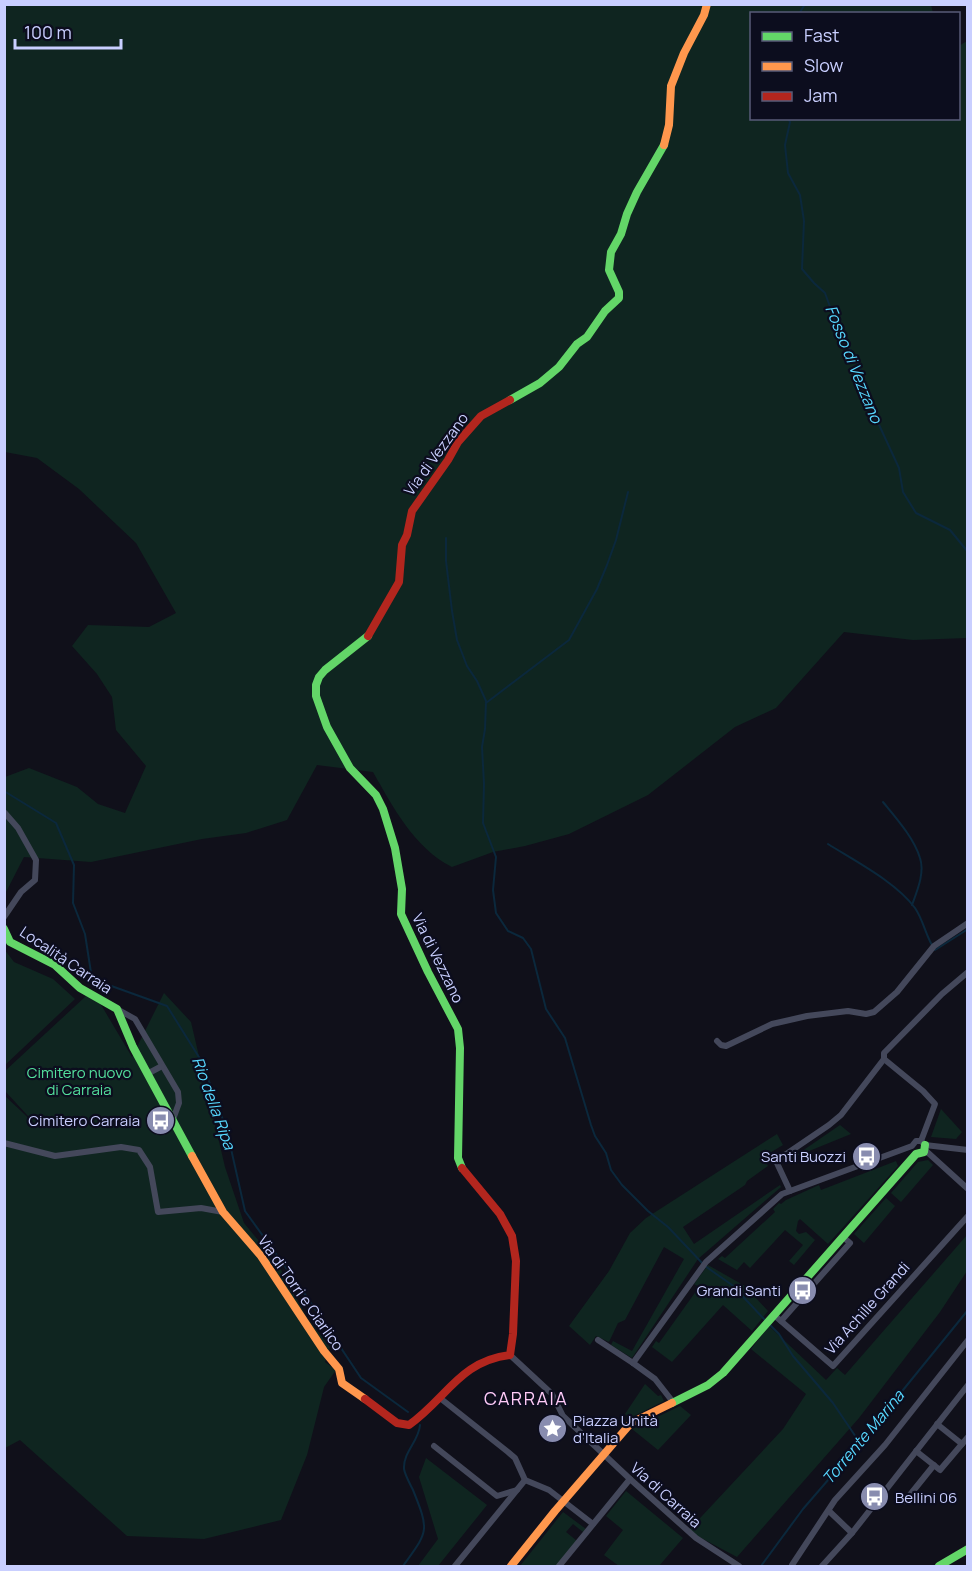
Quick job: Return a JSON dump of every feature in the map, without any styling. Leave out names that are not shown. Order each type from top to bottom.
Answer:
[{"type":"street","name":"Via di Vezzano","points":[[510,1355],[513,1342],[515,1249],[511,1235],[500,1214],[460,1165],[458,1158],[460,1048],[458,1029],[401,914],[402,889],[395,848],[383,809],[376,795],[350,768],[327,727],[316,696],[316,685],[325,670],[366,639],[399,582],[402,545],[407,535],[412,511],[458,442],[481,416],[540,383],[559,367],[578,344],[587,337],[605,311],[620,298],[620,292],[609,270],[611,252],[621,234],[637,192],[663,147],[669,125],[671,86],[707,4]]},
{"type":"street","name":"Località Carraia","points":[[4,812],[18,828],[36,860],[35,880],[21,892],[4,917]]},
{"type":"street","points":[[717,1041],[726,1046],[772,1024],[807,1016],[848,1011],[866,1014],[874,1012],[897,992],[934,946],[968,923]]},
{"type":"street","name":"Località Carraia","points":[[4,929],[10,942],[55,965],[80,988],[135,1019],[178,1092],[179,1103],[172,1122]]},
{"type":"street","points":[[790,1191],[776,1161],[841,1115],[884,1059],[884,1053],[942,994],[968,972]]},
{"type":"street","name":"Località Carraia","points":[[117,1009],[172,1122],[223,1212]]},
{"type":"street","points":[[511,1566],[631,1423],[715,1380],[774,1319],[922,1148],[935,1104],[923,1091],[884,1059]]},
{"type":"street","points":[[147,1074],[162,1066]]},
{"type":"street","points":[[633,1363],[705,1262],[783,1194],[912,1146],[914,1142],[968,1189]]},
{"type":"street","points":[[4,1143],[55,1156],[121,1147],[139,1150],[150,1167],[158,1212],[201,1208],[223,1212]]},
{"type":"street","points":[[912,1146],[913,1152],[922,1148],[968,1150]]},
{"type":"street","name":"Via di Torri e Ciarlico","points":[[223,1212],[261,1256],[324,1351],[339,1369],[342,1383],[402,1425],[413,1423],[470,1367],[494,1355],[510,1355]]},
{"type":"street","name":"Via Achille Grandi","points":[[774,1319],[834,1366],[968,1216]]},
{"type":"street","points":[[598,1340],[655,1379],[673,1402]]},
{"type":"street","points":[[793,1566],[835,1500],[885,1445],[968,1340]]},
{"type":"street","name":"Via di Carraia","points":[[510,1355],[552,1394],[563,1416],[630,1479],[696,1538],[737,1564]]},
{"type":"street","points":[[822,1566],[852,1533],[968,1385]]},
{"type":"street","points":[[440,1398],[508,1452],[519,1465],[525,1480],[543,1487],[593,1524]]},
{"type":"street","points":[[937,1424],[962,1444]]},
{"type":"street","points":[[916,1451],[940,1470],[968,1437]]},
{"type":"street","points":[[434,1446],[496,1496],[501,1508]]},
{"type":"street","points":[[905,1502],[934,1465]]},
{"type":"street","points":[[559,1566],[630,1479]]},
{"type":"street","points":[[455,1566],[525,1480]]},
{"type":"street","points":[[496,1496],[517,1490]]},
{"type":"street","points":[[829,1511],[852,1533]]},
{"type":"street","points":[[939,1566],[968,1550]]},
{"type":"green space","points":[[5,5],[931,5],[933,12],[750,12],[750,120],[960,120],[960,45],[967,41],[967,638],[913,640],[844,632],[776,708],[735,727],[648,795],[569,834],[493,852],[452,867],[426,849],[406,826],[373,772],[317,765],[287,820],[246,833],[202,839],[91,862],[24,857],[5,894],[5,777],[29,768],[77,787],[98,804],[125,813],[146,766],[116,730],[112,697],[97,674],[72,646],[88,625],[149,627],[176,613],[136,543],[79,489],[37,458],[5,452]]},
{"type":"green space","points":[[4,949],[14,962],[53,979],[75,999],[5,1065]]},
{"type":"green space","name":"Cimitero nuovo di Carraia","points":[[164,993],[191,1022],[225,1167],[244,1223],[278,1264],[307,1318],[330,1347],[325,1362],[336,1370],[324,1387],[307,1455],[281,1520],[204,1539],[127,1536],[20,1440],[5,1448],[4,1095],[39,1128],[5,1091],[5,1071],[86,996],[100,1003],[132,1057]]},
{"type":"green space","points":[[941,1109],[962,1132],[956,1139],[931,1137]]},
{"type":"green space","points":[[840,1125],[851,1134],[792,1158]]},
{"type":"green space","points":[[777,1134],[783,1145],[763,1157],[768,1166],[747,1181],[745,1185],[683,1227],[694,1244],[780,1185],[781,1187],[698,1259],[632,1358],[611,1345],[613,1341],[632,1351],[684,1259],[664,1247],[625,1320],[618,1323],[609,1342],[596,1336],[590,1345],[569,1326],[609,1271],[630,1233],[646,1218]]},
{"type":"green space","points":[[928,1160],[933,1165],[901,1202],[891,1193],[918,1162]]},
{"type":"green space","points":[[896,1161],[898,1166],[828,1244],[800,1219],[798,1221],[796,1231],[799,1234],[806,1232],[815,1240],[794,1265],[789,1261],[803,1245],[785,1230],[750,1268],[744,1262],[737,1270],[718,1259],[722,1256],[725,1258],[775,1212],[773,1209],[779,1203],[819,1185],[821,1190]]},
{"type":"green space","points":[[886,1198],[895,1206],[864,1243],[854,1234]]},
{"type":"green space","points":[[967,1235],[967,1271],[940,1312],[859,1418],[737,1557],[688,1531],[783,1429],[806,1394],[751,1349],[769,1326],[826,1380],[837,1368],[845,1375]]},
{"type":"green space","points":[[708,1265],[745,1286],[768,1311],[752,1331],[723,1305],[672,1362],[652,1347],[656,1341],[659,1343],[699,1287],[694,1284]]},
{"type":"green space","points":[[645,1384],[658,1396],[661,1395],[664,1401],[630,1418],[625,1414]]},
{"type":"green space","points":[[680,1406],[691,1415],[658,1450],[632,1429]]},
{"type":"green space","points":[[426,1458],[487,1505],[438,1566],[418,1566],[438,1539],[419,1477]]},
{"type":"green space","points":[[626,1491],[683,1538],[659,1566],[619,1566],[604,1555],[623,1530],[606,1516]]},
{"type":"green space","points":[[563,1512],[586,1529],[583,1532],[573,1524],[566,1532],[577,1541],[557,1566],[520,1566]]},
{"type":"waterway","name":"Fosso di Vezzano","points":[[800,12],[805,4]]},
{"type":"waterway","name":"Fosso di Vezzano","points":[[789,120],[785,145],[788,173],[800,195],[804,221],[802,269],[825,293],[841,337],[857,360],[874,414],[899,468],[903,492],[916,513],[950,530],[968,552]]},
{"type":"waterway","points":[[486,703],[569,640],[597,589],[607,565],[628,492]]},
{"type":"waterway","points":[[446,538],[446,561],[457,640],[467,666],[486,701],[482,747],[483,823],[496,857],[493,890],[496,913],[508,931],[523,938],[531,949],[546,1009],[565,1038],[591,1125],[606,1153],[611,1170],[622,1185],[648,1211],[668,1227],[705,1266],[732,1285],[765,1320]]},
{"type":"waterway","name":"Rio della Ripa","points":[[4,791],[56,823],[74,865],[73,903],[85,934],[92,979],[167,1006],[202,1062],[227,1131],[245,1211],[307,1297],[361,1378],[408,1412]]},
{"type":"waterway","points":[[883,802],[909,836],[920,858],[921,876],[912,905]]},
{"type":"waterway","points":[[828,844],[874,873],[907,898],[918,913],[935,950],[968,929]]},
{"type":"waterway","name":"Torrente Marina","points":[[761,1566],[803,1509],[968,1310]]},
{"type":"waterway","points":[[769,1324],[833,1403],[860,1443]]},
{"type":"waterway","name":"Rio della Ripa","points":[[403,1566],[418,1545],[424,1531],[422,1515],[404,1469],[406,1457],[420,1425]]},
{"type":"traffic: fast","points":[[510,400],[540,383],[559,367],[577,344],[587,337],[605,311],[619,298],[619,292],[609,270],[611,252],[621,234],[637,192],[664,145]]},
{"type":"traffic: fast","points":[[368,636],[325,670],[316,685],[316,696],[327,727],[350,768],[376,795],[383,809],[395,848],[402,889],[401,914],[458,1029],[460,1048],[458,1158],[462,1168]]},
{"type":"traffic: fast","points":[[4,929],[10,942],[55,965],[80,988],[117,1009],[133,1047],[192,1156]]},
{"type":"traffic: fast","points":[[672,1403],[708,1385],[723,1373],[916,1154],[924,1152],[925,1145]]},
{"type":"traffic: fast","points":[[939,1566],[968,1549]]},
{"type":"traffic: slow","points":[[664,145],[669,125],[671,86],[707,4]]},
{"type":"traffic: slow","points":[[192,1156],[223,1212],[261,1256],[324,1351],[339,1369],[342,1383],[365,1399]]},
{"type":"traffic: slow","points":[[511,1566],[631,1423],[672,1403]]},
{"type":"traffic: jam","points":[[368,636],[399,582],[402,545],[407,535],[412,511],[458,442],[481,416],[510,400]]},
{"type":"traffic: jam","points":[[365,1399],[397,1423],[409,1425],[466,1373],[478,1365],[510,1355],[516,1261],[512,1236],[500,1214],[462,1168]]},
{"type":"place","name":"Cimitero Carraia","points":[[161,1120]]},
{"type":"place","name":"Santi Buozzi","points":[[867,1156]]},
{"type":"place","name":"Grandi Santi","points":[[802,1290]]},
{"type":"place","name":"Piazza Unità d'Italia","points":[[552,1429]]},
{"type":"place","name":"Bellini 06","points":[[874,1497]]},
{"type":"district","name":"CARRAIA","points":[[526,1398]]}]
